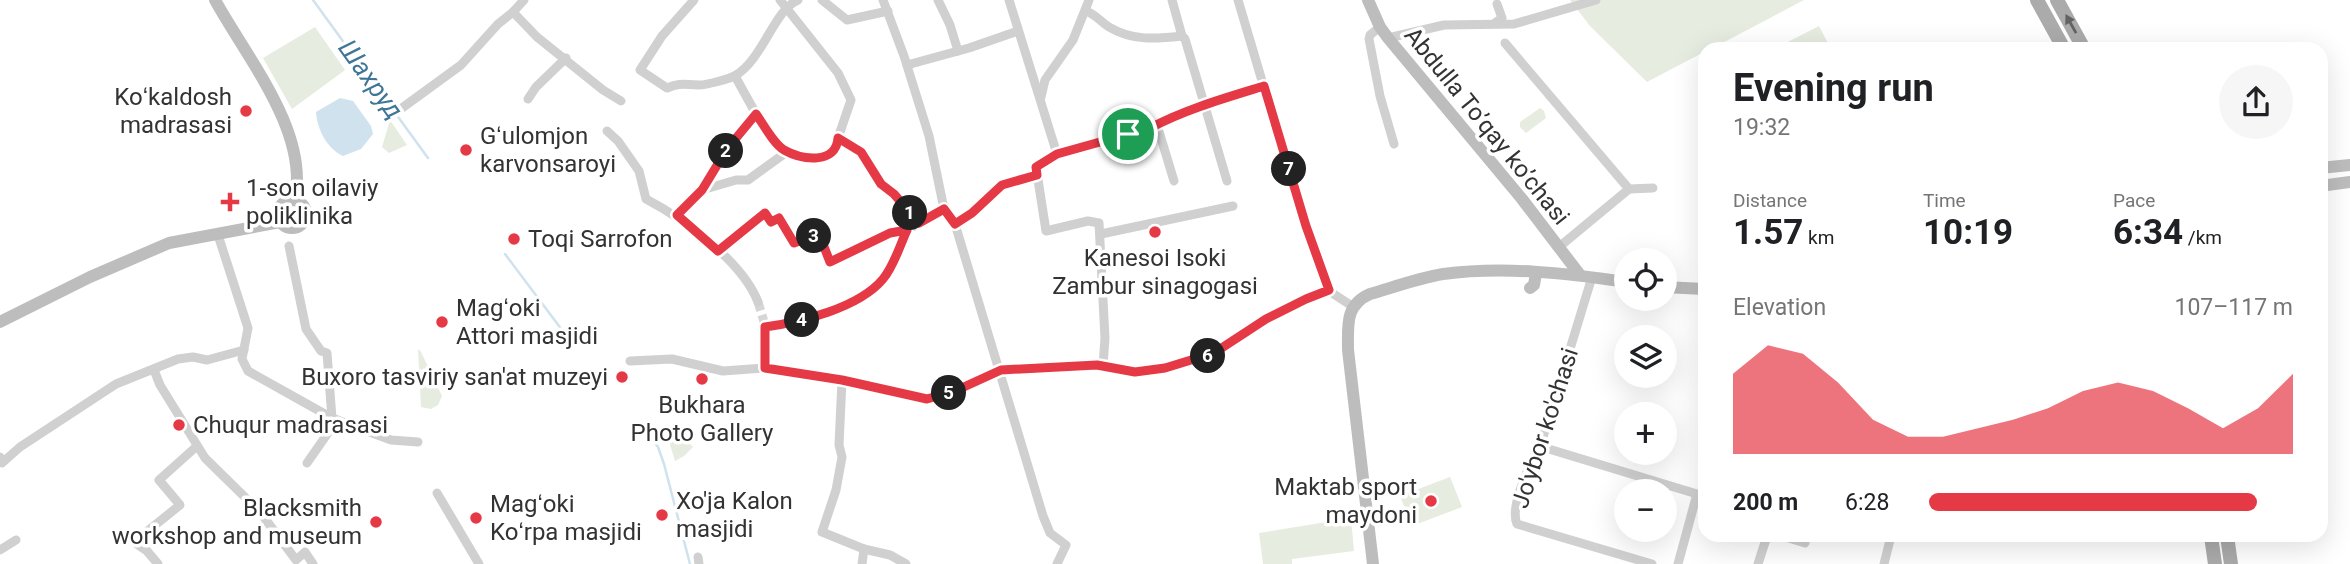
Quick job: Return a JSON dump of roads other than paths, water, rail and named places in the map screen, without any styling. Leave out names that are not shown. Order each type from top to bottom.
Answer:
[{"type":"main road","points":[[2037,0],[2060,42]]},
{"type":"main road","points":[[2057,0],[2080,42]]},
{"type":"main road","points":[[2212,542],[2215,564]]},
{"type":"main road","points":[[2228,542],[2231,564]]},
{"type":"street","points":[[215,0],[284,123],[297,170],[295,200]]},
{"type":"street","points":[[402,108],[461,65],[524,0]]},
{"type":"street","points":[[694,0],[662,36],[640,70],[667,88],[687,83],[697,86],[735,76],[764,44],[783,4],[798,0]]},
{"type":"street","points":[[822,0],[848,20],[888,11]]},
{"type":"street","points":[[883,0],[929,136],[944,209],[955,224],[1050,533],[1066,545],[1057,564]]},
{"type":"street","points":[[938,0],[958,51]]},
{"type":"street","points":[[1009,0],[1057,154]]},
{"type":"street","points":[[1041,97],[1045,80],[1073,40],[1089,0]]},
{"type":"street","points":[[1172,0],[1206,104],[1227,181]]},
{"type":"street","points":[[1238,0],[1306,226],[1329,290],[1352,306]]},
{"type":"street","name":"Abdulla To’qay ko’chasi","points":[[1368,0],[1384,33],[1559,247],[1586,276]]},
{"type":"street","points":[[1394,144],[1380,96],[1370,35],[1439,26],[1516,23],[1595,0]]},
{"type":"street","points":[[735,76],[756,114],[782,149],[813,159],[824,157],[838,148],[838,138],[851,100],[838,73],[783,4]]},
{"type":"street","points":[[1495,23],[1502,18],[1497,4]]},
{"type":"street","points":[[1086,11],[1117,31],[1139,38],[1182,36]]},
{"type":"street","points":[[513,12],[537,37],[603,90],[621,101]]},
{"type":"street","points":[[907,65],[1018,31]]},
{"type":"street","points":[[1505,43],[1629,189]]},
{"type":"street","points":[[528,99],[536,87],[566,58]]},
{"type":"street","points":[[1103,366],[1105,338],[1101,234],[1098,223],[1094,220],[1046,231],[1036,167],[1057,154],[1157,125],[1206,104],[1264,86]]},
{"type":"street","points":[[677,215],[702,190],[727,149],[756,114]]},
{"type":"street","points":[[1157,125],[1174,181]]},
{"type":"street","points":[[607,131],[618,141],[639,171],[646,199],[677,215],[718,251],[746,278],[758,302]]},
{"type":"street","points":[[838,138],[861,152],[881,184],[894,194],[919,223]]},
{"type":"street","points":[[702,190],[736,180],[748,180],[788,151]]},
{"type":"street","points":[[2328,167],[2350,165]]},
{"type":"street","points":[[955,224],[972,213],[1002,185],[1037,175]]},
{"type":"street","points":[[2328,185],[2350,182]]},
{"type":"street","points":[[1559,247],[1629,189],[1653,188]]},
{"type":"street","points":[[0,321],[90,277],[178,240],[280,222],[289,228],[300,226],[304,222],[304,206],[295,200],[284,202],[278,211],[280,222]]},
{"type":"street","points":[[1101,234],[1233,206]]},
{"type":"street","points":[[718,251],[765,213],[771,222],[779,218],[794,243],[819,234],[830,262],[890,233],[907,230],[944,209]]},
{"type":"street","points":[[765,368],[765,326],[804,320],[856,301],[883,279],[907,230]]},
{"type":"street","points":[[218,235],[248,328],[242,359],[248,371],[334,419],[391,440],[418,442]]},
{"type":"street","points":[[289,246],[306,329],[321,351],[327,353],[334,419],[307,463]]},
{"type":"street","points":[[1373,564],[1348,350],[1352,306],[1370,294],[1441,275],[1486,271],[1586,276],[1614,280]]},
{"type":"street","points":[[1530,288],[1534,285],[1536,273]]},
{"type":"street","name":"Jo'ybor ko'chasi","points":[[1586,276],[1539,446],[1517,500],[1517,524],[1652,564]]},
{"type":"street","points":[[1677,288],[1698,289]]},
{"type":"street","points":[[630,361],[672,359],[723,371],[765,368],[842,380],[927,399],[955,391],[1001,370],[1103,366],[1135,372],[1165,368],[1206,357],[1266,319],[1329,290]]},
{"type":"street","points":[[1,460],[116,384],[178,359],[193,357],[207,360],[243,350]]},
{"type":"street","points":[[154,370],[160,385],[205,458],[260,512],[296,559],[304,552],[313,564]]},
{"type":"street","points":[[842,380],[839,445],[842,457],[836,490],[822,532],[864,549],[890,555],[906,564]]},
{"type":"street","points":[[158,564],[147,551],[134,542],[180,505],[159,480],[197,446]]},
{"type":"street","points":[[1539,446],[1697,494],[1678,564]]},
{"type":"street","points":[[438,493],[479,564]]},
{"type":"street","points":[[0,550],[16,540]]},
{"type":"street","points":[[1758,564],[1765,542]]},
{"type":"street","points":[[1884,564],[1890,542]]},
{"type":"street","points":[[862,564],[864,549]]},
{"type":"water","points":[[340,98],[353,101],[371,126],[373,134],[361,149],[343,156],[332,149],[324,138],[316,112]]},
{"type":"waterway","name":"Шахруд","points":[[313,0],[428,158]]},
{"type":"waterway","name":"Шахруд","points":[[505,254],[562,330]]},
{"type":"waterway","points":[[648,433],[658,447],[664,464],[690,564]]},
{"type":"tunnel","points":[[758,302],[765,325]]},
{"type":"place","name":"Koʻkaldosh madrasasi","points":[[246,111]]},
{"type":"place","name":"Gʻulomjon karvonsaroyi","points":[[466,150]]},
{"type":"place","name":"1-son oilaviy poliklinika","points":[[230,202]]},
{"type":"place","name":"Kanesoi Isoki Zambur sinagogasi","points":[[1155,232]]},
{"type":"place","name":"Toqi Sarrofon","points":[[514,239]]},
{"type":"place","name":"Magʻoki Attori masjidi","points":[[442,322]]},
{"type":"place","name":"Buxoro tasviriy san'at muzeyi","points":[[622,377]]},
{"type":"place","name":"Bukhara Photo Gallery","points":[[702,379]]},
{"type":"place","name":"Chuqur madrasasi","points":[[179,425]]},
{"type":"place","name":"Maktab sport maydoni","points":[[1431,501]]},
{"type":"place","name":"Xo'ja Kalon masjidi","points":[[662,515]]},
{"type":"place","name":"Magʻoki Koʻrpa masjidi","points":[[476,518]]},
{"type":"place","name":"Blacksmith workshop and museum","points":[[376,522]]}]
